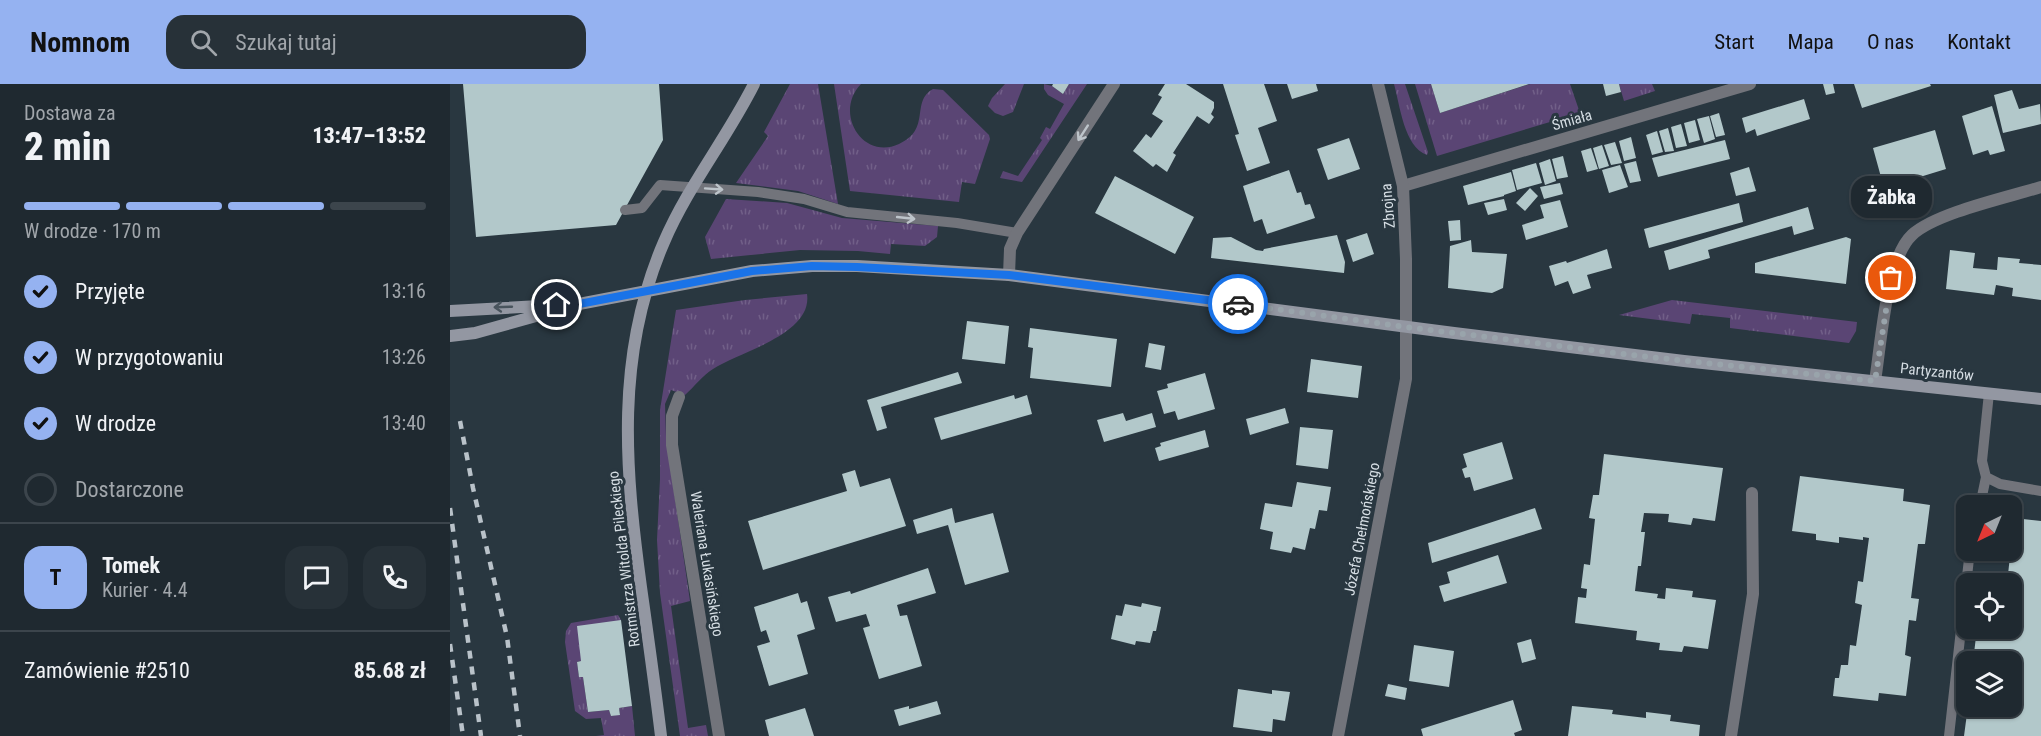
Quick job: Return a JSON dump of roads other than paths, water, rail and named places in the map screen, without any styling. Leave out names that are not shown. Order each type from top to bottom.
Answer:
[{"type":"main road","name":"Rotmistrza Witolda Pileckiego","points":[[661,736],[630,505],[628,412],[633,346],[644,296],[664,242],[699,176],[754,84]]},
{"type":"main road","name":"Partyzantów","points":[[450,336],[475,333],[579,304],[752,271],[812,266],[857,267],[1009,275],[1694,362],[2041,399]]},
{"type":"main road","name":"Partyzantów","points":[[450,311],[468,308],[579,304]]},
{"type":"street","points":[[1009,275],[1010,249],[1017,233],[1114,84]]},
{"type":"street","name":"Zbrojna","points":[[1378,84],[1403,186],[1406,327]]},
{"type":"street","name":"Śmiała","points":[[1403,186],[1750,84]]},
{"type":"street","points":[[1875,381],[1891,278],[1898,258],[1911,235],[1935,219],[2041,187]]},
{"type":"street","name":"Józefa Chełmońskiego","points":[[1338,736],[1406,379],[1406,327]]},
{"type":"street","name":"Waleriana Łukasińskiego","points":[[679,397],[672,416],[672,445],[719,736]]},
{"type":"street","points":[[1731,736],[1753,594],[1752,493]]},
{"type":"lane","points":[[625,210],[642,208],[660,186],[758,192],[804,199],[847,212],[957,223],[1017,233]]},
{"type":"lane","points":[[1982,495],[1986,477],[1982,461],[1989,393]]},
{"type":"lane","points":[[1986,477],[2000,484],[2041,491]]},
{"type":"lane","points":[[1949,736],[1969,561]]},
{"type":"railway","points":[[460,421],[507,637],[520,736]]},
{"type":"railway","points":[[450,508],[481,736]]},
{"type":"railway","points":[[450,644],[463,736]]},
{"type":"place","name":"Żabka","points":[[1891,278]]}]
